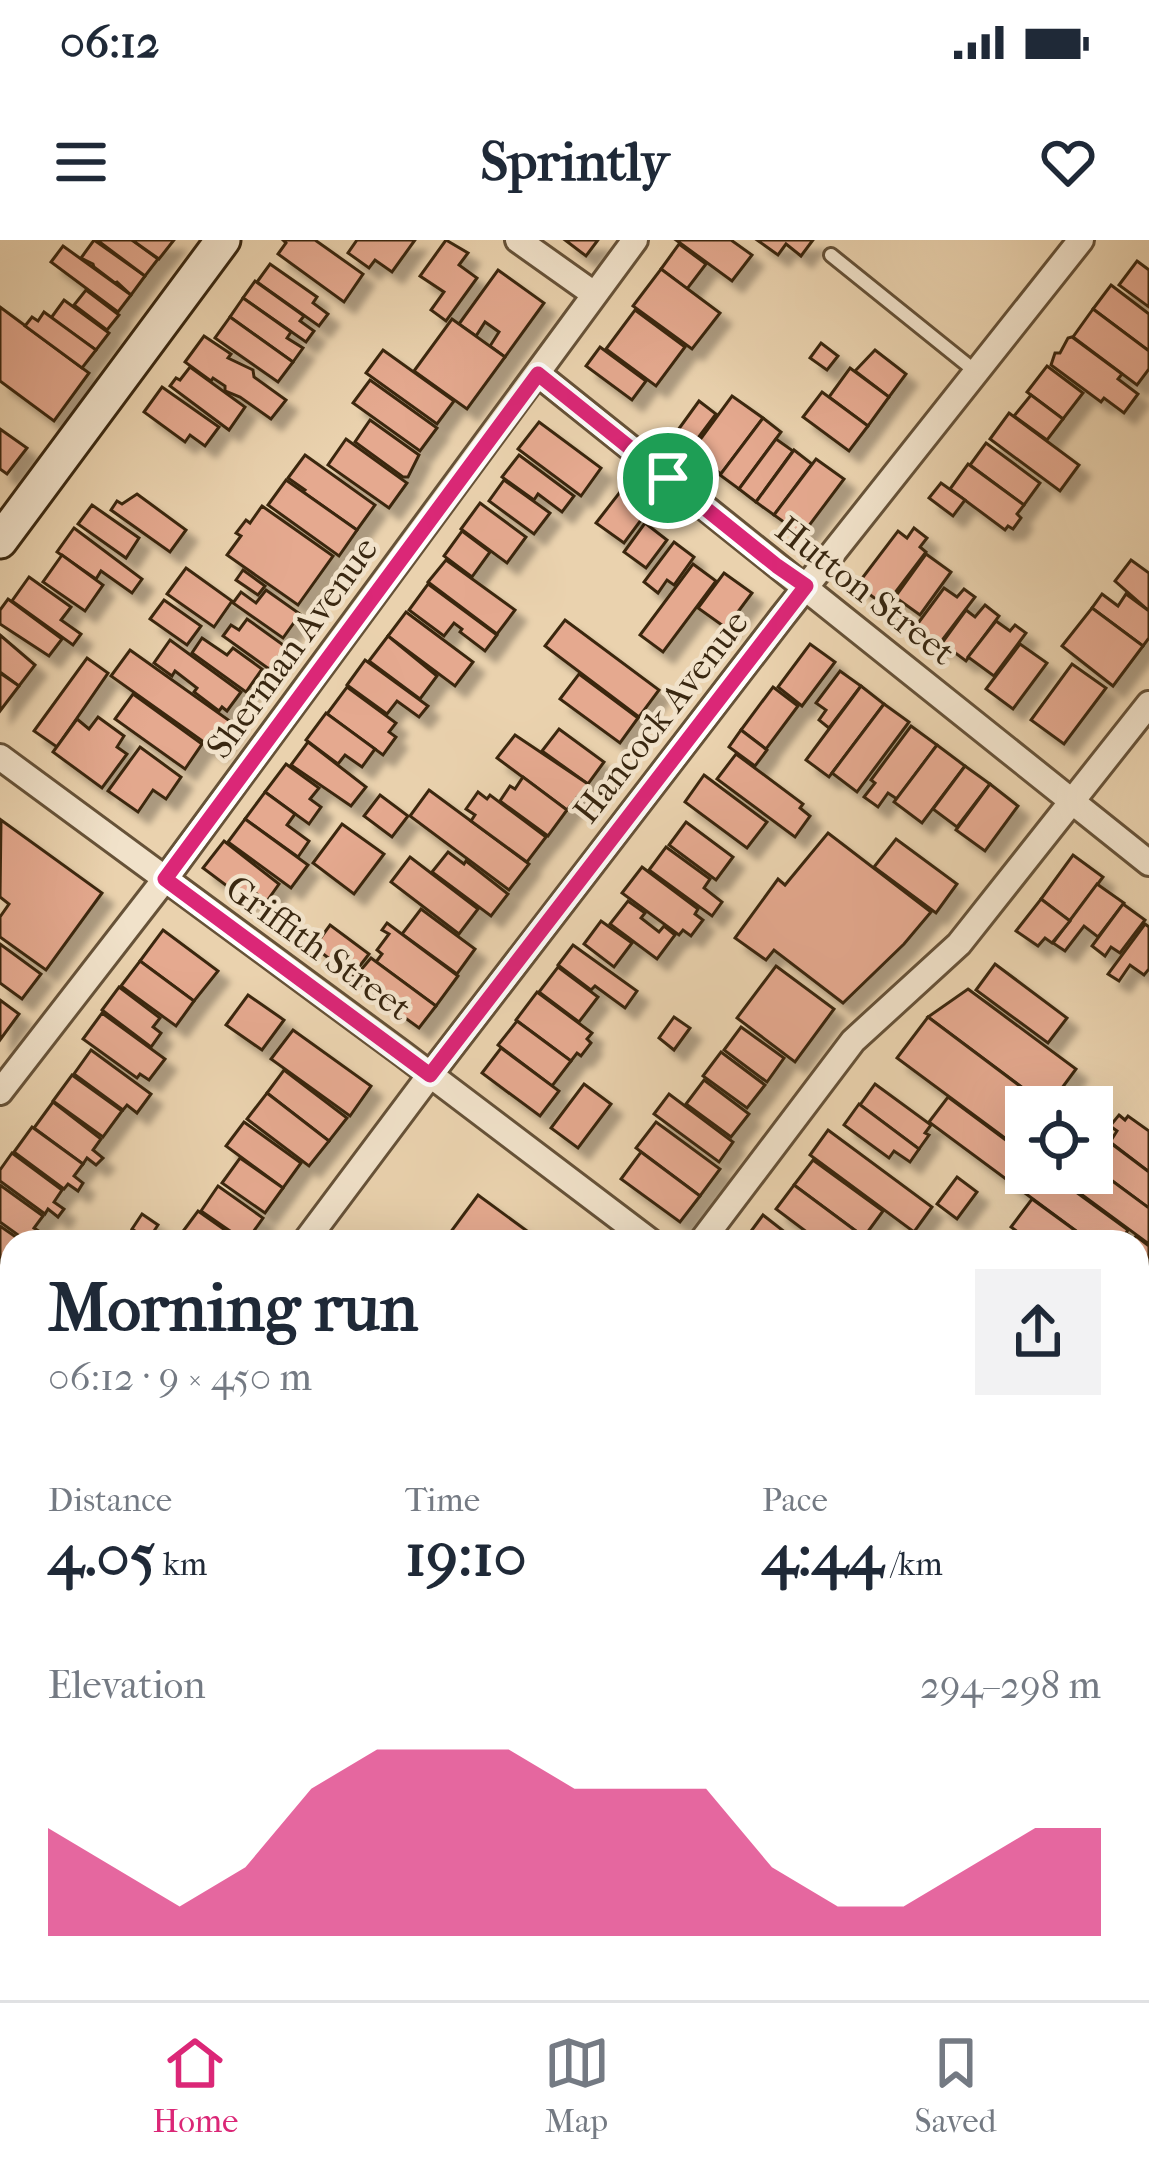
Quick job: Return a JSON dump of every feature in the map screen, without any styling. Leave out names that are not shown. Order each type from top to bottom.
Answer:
[{"type":"street","points":[[0,541],[223,240]]},
{"type":"street","points":[[518,240],[594,294]]},
{"type":"street","name":"Sherman Avenue","points":[[0,1092],[165,879],[635,240]]},
{"type":"street","name":"Hancock Avenue","points":[[314,1230],[806,586],[1081,240]]},
{"type":"street","name":"Hutton Street","points":[[538,374],[1149,862]]},
{"type":"street","points":[[710,1230],[853,1040],[959,944],[1149,704]]},
{"type":"street","name":"Griffith Street","points":[[0,758],[635,1230]]},
{"type":"lane","points":[[831,255],[976,372]]},
{"type":"building","points":[[94,240],[145,276],[131,295],[81,258]]},
{"type":"building","points":[[97,240],[132,240],[158,259],[145,276]]},
{"type":"building","points":[[132,240],[174,240],[159,259]]},
{"type":"building","points":[[283,240],[315,240],[363,274],[344,302],[278,254],[286,243]]},
{"type":"building","points":[[357,240],[415,240],[392,272],[375,260],[369,268],[348,253]]},
{"type":"building","points":[[446,240],[468,253],[459,265],[477,278],[446,321],[431,310],[444,292],[420,276]]},
{"type":"building","points":[[565,240],[598,240],[586,256]]},
{"type":"building","points":[[676,240],[731,240],[752,255],[732,281]]},
{"type":"building","points":[[757,240],[813,240],[801,256],[786,244],[778,255]]},
{"type":"building","points":[[679,244],[706,264],[687,289],[661,269]]},
{"type":"building","points":[[63,246],[131,295],[118,312],[51,262]]},
{"type":"building","points":[[1137,261],[1149,270],[1149,307],[1119,285]]},
{"type":"building","points":[[270,264],[317,297],[313,303],[328,314],[319,326],[257,282]]},
{"type":"building","points":[[661,269],[720,313],[692,349],[633,306]]},
{"type":"building","points":[[498,270],[544,303],[505,357],[490,346],[499,332],[485,322],[476,336],[459,324]]},
{"type":"building","points":[[255,281],[304,316],[300,321],[314,331],[306,342],[243,298]]},
{"type":"building","points":[[1111,285],[1149,314],[1149,351],[1093,309]]},
{"type":"building","points":[[86,290],[119,315],[107,330],[74,305]]},
{"type":"building","points":[[243,298],[291,332],[287,338],[303,348],[293,362],[230,317]]},
{"type":"building","points":[[64,300],[109,333],[96,350],[51,318]]},
{"type":"building","points":[[0,307],[89,373],[54,421],[0,381]]},
{"type":"building","points":[[1093,309],[1149,351],[1149,369],[1137,385],[1073,337]]},
{"type":"building","points":[[635,310],[685,347],[656,386],[606,349]]},
{"type":"building","points":[[44,312],[96,350],[82,368],[25,326],[32,317],[38,321]]},
{"type":"building","points":[[230,317],[293,362],[278,382],[215,338]]},
{"type":"building","points":[[452,319],[505,357],[467,409],[414,371]]},
{"type":"building","points":[[204,336],[286,400],[271,419],[185,362]]},
{"type":"building","points":[[1072,337],[1122,374],[1118,379],[1138,394],[1124,413],[1051,365],[1055,353]]},
{"type":"building","points":[[821,343],[838,356],[827,370],[810,358]]},
{"type":"building","points":[[600,347],[646,381],[632,400],[586,366]]},
{"type":"building","points":[[383,350],[454,401],[437,424],[366,373]]},
{"type":"building","points":[[875,350],[906,374],[889,397],[855,371]]},
{"type":"building","points":[[1047,366],[1083,393],[1063,419],[1027,392]]},
{"type":"building","points":[[190,367],[245,407],[229,430],[170,386]]},
{"type":"building","points":[[850,368],[889,397],[868,426],[829,397]]},
{"type":"building","points":[[370,380],[437,428],[420,451],[353,403]]},
{"type":"building","points":[[162,387],[219,427],[205,446],[190,435],[185,442],[144,412]]},
{"type":"building","points":[[822,392],[868,426],[849,451],[803,417]]},
{"type":"building","points":[[1031,395],[1063,419],[1047,440],[1014,416]]},
{"type":"building","points":[[732,396],[763,418],[721,474],[691,452]]},
{"type":"building","points":[[699,401],[716,414],[695,442],[678,430]]},
{"type":"building","points":[[1009,413],[1079,465],[1060,491],[990,439]]},
{"type":"building","points":[[763,418],[781,432],[739,489],[720,475]]},
{"type":"building","points":[[370,420],[419,455],[408,477],[355,442]]},
{"type":"building","points":[[539,422],[601,468],[581,496],[518,449]]},
{"type":"building","points":[[0,429],[27,448],[7,474],[0,469]]},
{"type":"building","points":[[346,439],[407,483],[389,508],[328,465]]},
{"type":"building","points":[[776,439],[793,451],[756,502],[739,489]]},
{"type":"building","points":[[986,443],[1040,483],[1024,505],[970,465]]},
{"type":"building","points":[[794,450],[812,464],[774,515],[756,502]]},
{"type":"building","points":[[305,455],[375,505],[357,530],[288,478]]},
{"type":"building","points":[[519,455],[574,496],[562,512],[538,494],[534,500],[502,477]]},
{"type":"building","points":[[816,459],[844,479],[802,535],[774,515]]},
{"type":"building","points":[[968,464],[1024,505],[1013,529],[1005,530],[950,489]]},
{"type":"building","points":[[286,480],[357,530],[339,556],[268,505]]},
{"type":"building","points":[[504,480],[550,513],[534,534],[489,501]]},
{"type":"building","points":[[941,483],[965,500],[953,516],[929,498]]},
{"type":"building","points":[[620,492],[647,512],[624,543],[596,523]]},
{"type":"building","points":[[137,494],[186,530],[170,552],[111,510],[117,501],[122,504]]},
{"type":"building","points":[[480,503],[526,537],[507,563],[461,529]]},
{"type":"building","points":[[92,505],[139,538],[126,558],[78,524]]},
{"type":"building","points":[[262,506],[333,556],[298,605],[227,555],[241,536],[236,533]]},
{"type":"building","points":[[645,523],[667,540],[646,568],[624,552]]},
{"type":"building","points":[[74,528],[142,579],[132,593],[101,571],[96,579],[57,552]]},
{"type":"building","points":[[914,528],[927,538],[920,547],[926,552],[885,606],[857,585],[898,531],[907,538]]},
{"type":"building","points":[[462,531],[490,552],[472,577],[444,556]]},
{"type":"building","points":[[674,542],[694,557],[674,585],[667,580],[658,593],[644,582]]},
{"type":"building","points":[[926,554],[951,572],[920,615],[895,597]]},
{"type":"building","points":[[62,555],[103,585],[85,611],[43,582]]},
{"type":"building","points":[[446,560],[515,610],[497,634],[428,582]]},
{"type":"building","points":[[1131,560],[1149,573],[1149,611],[1115,581]]},
{"type":"building","points":[[693,564],[716,581],[663,652],[640,635]]},
{"type":"building","points":[[186,568],[232,601],[214,627],[167,594]]},
{"type":"building","points":[[243,570],[265,586],[258,595],[236,580]]},
{"type":"building","points":[[724,573],[752,593],[726,628],[698,608]]},
{"type":"building","points":[[29,577],[71,607],[61,620],[81,634],[73,645],[12,601]]},
{"type":"building","points":[[428,584],[497,635],[485,651],[454,623],[444,636],[409,610]]},
{"type":"building","points":[[944,588],[957,597],[964,589],[975,597],[937,647],[913,630]]},
{"type":"building","points":[[266,590],[300,614],[283,638],[233,603],[241,592],[256,603]]},
{"type":"building","points":[[1102,594],[1118,606],[1126,594],[1149,611],[1149,638],[1143,646],[1092,608]]},
{"type":"building","points":[[8,599],[62,639],[49,656],[0,624],[0,610]]},
{"type":"building","points":[[164,600],[201,626],[187,645],[150,619]]},
{"type":"building","points":[[985,605],[999,616],[966,661],[942,643],[966,610],[975,617]]},
{"type":"building","points":[[1092,608],[1143,646],[1113,686],[1062,646]]},
{"type":"building","points":[[406,612],[473,662],[455,686],[388,636]]},
{"type":"building","points":[[247,619],[286,647],[269,669],[223,636],[231,625],[239,630]]},
{"type":"building","points":[[565,620],[659,690],[639,717],[545,646]]},
{"type":"building","points":[[996,621],[1010,631],[1015,625],[1026,633],[994,676],[968,657]]},
{"type":"building","points":[[0,635],[35,665],[19,686],[0,672]]},
{"type":"building","points":[[388,636],[437,676],[420,699],[369,661]]},
{"type":"building","points":[[202,638],[227,655],[233,648],[262,669],[246,692],[192,653]]},
{"type":"building","points":[[170,640],[241,692],[227,711],[222,707],[219,711],[194,692],[197,688],[175,671],[172,676],[154,663]]},
{"type":"building","points":[[810,644],[835,662],[802,706],[778,687]]},
{"type":"building","points":[[1020,644],[1047,663],[1013,709],[986,689]]},
{"type":"building","points":[[130,650],[234,724],[215,750],[111,676]]},
{"type":"building","points":[[87,658],[108,673],[57,747],[34,731]]},
{"type":"building","points":[[365,660],[428,706],[419,717],[397,701],[387,714],[347,685]]},
{"type":"building","points":[[1072,664],[1106,688],[1064,744],[1031,720]]},
{"type":"building","points":[[840,671],[861,686],[829,728],[819,720],[826,710],[816,703]]},
{"type":"building","points":[[0,673],[19,686],[0,711]]},
{"type":"building","points":[[579,674],[638,718],[620,743],[560,699]]},
{"type":"building","points":[[861,686],[884,704],[829,777],[806,760]]},
{"type":"building","points":[[347,687],[396,723],[389,732],[396,737],[383,755],[327,714]]},
{"type":"building","points":[[773,687],[798,706],[766,749],[741,730]]},
{"type":"building","points":[[133,694],[202,744],[185,769],[115,719]]},
{"type":"building","points":[[884,704],[909,722],[857,792],[832,773]]},
{"type":"building","points":[[326,713],[375,749],[362,767],[345,755],[338,764],[306,740]]},
{"type":"building","points":[[98,717],[124,736],[117,747],[127,754],[102,788],[53,752],[77,719],[89,729]]},
{"type":"building","points":[[911,726],[937,745],[897,799],[888,793],[878,807],[864,797]]},
{"type":"building","points":[[559,729],[604,762],[588,784],[542,751]]},
{"type":"building","points":[[741,730],[767,750],[755,766],[729,747]]},
{"type":"building","points":[[515,735],[588,784],[567,810],[497,758]]},
{"type":"building","points":[[308,742],[366,787],[351,806],[291,765]]},
{"type":"building","points":[[937,745],[965,766],[922,823],[894,802]]},
{"type":"building","points":[[140,747],[181,777],[166,799],[153,790],[138,812],[108,791]]},
{"type":"building","points":[[736,754],[803,804],[800,808],[810,816],[795,837],[717,779]]},
{"type":"building","points":[[286,764],[319,788],[310,799],[321,807],[309,824],[265,792]]},
{"type":"building","points":[[965,766],[990,784],[957,827],[933,809]]},
{"type":"building","points":[[704,775],[767,822],[747,848],[685,802]]},
{"type":"building","points":[[523,777],[567,810],[548,836],[500,801]]},
{"type":"building","points":[[990,784],[1018,806],[985,851],[956,830]]},
{"type":"building","points":[[429,790],[529,864],[509,890],[410,816]]},
{"type":"building","points":[[265,792],[295,814],[287,825],[309,841],[298,857],[245,819]]},
{"type":"building","points":[[478,792],[487,799],[490,795],[546,837],[527,862],[471,821],[475,815],[466,809]]},
{"type":"building","points":[[380,795],[408,816],[392,837],[364,816]]},
{"type":"building","points":[[245,819],[308,865],[291,888],[228,842]]},
{"type":"building","points":[[1,820],[102,893],[46,970],[0,937],[0,917],[9,904],[0,897]]},
{"type":"building","points":[[686,822],[733,857],[716,880],[669,845]]},
{"type":"building","points":[[342,824],[384,854],[354,894],[313,863]]},
{"type":"building","points":[[828,833],[931,912],[843,1003],[774,950],[766,960],[735,938],[778,879],[785,885]]},
{"type":"building","points":[[896,839],[957,884],[936,913],[874,867]]},
{"type":"building","points":[[224,841],[279,884],[267,901],[254,892],[247,901],[203,868]]},
{"type":"building","points":[[666,847],[710,879],[704,888],[722,902],[712,916],[649,870]]},
{"type":"building","points":[[448,852],[508,894],[491,916],[432,872]]},
{"type":"building","points":[[1073,855],[1103,877],[1070,921],[1041,899]]},
{"type":"building","points":[[410,857],[478,909],[459,934],[391,882]]},
{"type":"building","points":[[642,867],[698,909],[695,914],[703,920],[691,936],[683,930],[679,935],[622,893]]},
{"type":"building","points":[[1097,884],[1124,903],[1098,937],[1084,926],[1065,951],[1053,943]]},
{"type":"building","points":[[1041,899],[1070,921],[1052,943],[1045,938],[1038,946],[1016,931]]},
{"type":"building","points":[[628,901],[659,932],[664,926],[675,935],[657,959],[610,924]]},
{"type":"building","points":[[1123,904],[1145,920],[1120,953],[1111,947],[1105,956],[1092,946]]},
{"type":"building","points":[[421,909],[475,949],[457,974],[402,934]]},
{"type":"building","points":[[601,921],[632,943],[614,967],[584,944]]},
{"type":"building","points":[[387,923],[458,976],[436,1006],[376,962],[382,954],[377,950],[389,934],[382,930]]},
{"type":"building","points":[[1145,924],[1149,927],[1149,969],[1144,975],[1130,965],[1119,981],[1108,974]]},
{"type":"building","points":[[330,925],[369,954],[352,976],[314,947]]},
{"type":"building","points":[[163,930],[218,971],[194,1001],[140,961]]},
{"type":"building","points":[[0,944],[41,974],[22,999],[0,983]]},
{"type":"building","points":[[573,945],[637,991],[625,1008],[558,965]]},
{"type":"building","points":[[371,958],[436,1006],[419,1028],[360,985],[366,976],[360,971]]},
{"type":"building","points":[[140,961],[194,1001],[176,1026],[121,986]]},
{"type":"building","points":[[995,964],[1067,1018],[1048,1043],[976,990]]},
{"type":"building","points":[[776,966],[834,1009],[795,1062],[737,1018]]},
{"type":"building","points":[[558,967],[598,997],[579,1022],[539,992]]},
{"type":"building","points":[[119,987],[160,1018],[153,1027],[161,1033],[151,1047],[102,1010]]},
{"type":"building","points":[[968,989],[1076,1069],[1063,1086],[1020,1086],[928,1017]]},
{"type":"building","points":[[537,992],[592,1033],[581,1056],[577,1053],[571,1061],[516,1020]]},
{"type":"building","points":[[248,995],[284,1020],[262,1050],[226,1025]]},
{"type":"building","points":[[0,1000],[19,1014],[0,1040]]},
{"type":"building","points":[[102,1013],[165,1059],[149,1080],[140,1074],[137,1078],[83,1039]]},
{"type":"building","points":[[674,1017],[690,1028],[674,1050],[659,1038]]},
{"type":"building","points":[[928,1017],[1020,1086],[1005,1086],[1005,1138],[897,1058]]},
{"type":"building","points":[[517,1021],[571,1061],[552,1086],[498,1045]]},
{"type":"building","points":[[741,1027],[784,1058],[767,1082],[724,1050]]},
{"type":"building","points":[[293,1030],[371,1086],[350,1116],[271,1059]]},
{"type":"building","points":[[501,1048],[559,1091],[540,1116],[482,1073]]},
{"type":"building","points":[[91,1050],[151,1094],[137,1113],[127,1105],[123,1110],[74,1074]]},
{"type":"building","points":[[721,1052],[765,1085],[747,1108],[703,1076]]},
{"type":"building","points":[[284,1070],[347,1118],[329,1141],[267,1093]]},
{"type":"building","points":[[72,1075],[122,1111],[103,1137],[53,1101]]},
{"type":"building","points":[[704,1080],[749,1114],[731,1137],[686,1104]]},
{"type":"building","points":[[584,1084],[611,1104],[578,1148],[551,1128]]},
{"type":"building","points":[[875,1084],[931,1125],[919,1149],[860,1105]]},
{"type":"building","points":[[267,1093],[329,1141],[309,1166],[247,1119]]},
{"type":"building","points":[[669,1094],[733,1142],[719,1162],[654,1114]]},
{"type":"building","points":[[948,1097],[1005,1139],[1005,1178],[929,1122]]},
{"type":"building","points":[[53,1102],[101,1139],[93,1150],[103,1158],[96,1165],[87,1158],[83,1164],[34,1128]]},
{"type":"building","points":[[859,1104],[919,1149],[910,1162],[894,1151],[889,1158],[844,1125]]},
{"type":"building","points":[[1119,1115],[1125,1120],[1128,1116],[1149,1131],[1149,1172],[1113,1144],[1117,1131],[1113,1122]]},
{"type":"building","points":[[244,1122],[301,1163],[283,1188],[226,1146]]},
{"type":"building","points":[[656,1122],[720,1169],[700,1196],[636,1148]]},
{"type":"building","points":[[32,1127],[83,1164],[74,1176],[83,1183],[78,1191],[68,1184],[64,1189],[14,1152]]},
{"type":"building","points":[[828,1130],[932,1207],[911,1230],[810,1155]]},
{"type":"building","points":[[1113,1145],[1149,1172],[1149,1208],[1113,1181]]},
{"type":"building","points":[[641,1152],[700,1196],[680,1222],[621,1179]]},
{"type":"building","points":[[12,1153],[62,1190],[54,1202],[64,1209],[58,1217],[48,1209],[45,1214],[0,1181],[0,1170]]},
{"type":"building","points":[[240,1158],[283,1188],[265,1213],[222,1183]]},
{"type":"building","points":[[813,1160],[883,1211],[869,1230],[855,1230],[794,1185]]},
{"type":"building","points":[[957,1177],[977,1192],[957,1219],[937,1204]]},
{"type":"building","points":[[1113,1181],[1149,1208],[1149,1230],[1130,1230],[1081,1194],[1113,1194]]},
{"type":"building","points":[[0,1185],[43,1216],[34,1228],[37,1230],[11,1230],[0,1222]]},
{"type":"building","points":[[794,1185],[855,1230],[804,1230],[776,1209]]},
{"type":"building","points":[[218,1186],[263,1218],[254,1230],[229,1230],[201,1211]]},
{"type":"building","points":[[1026,1194],[1079,1194],[1128,1230],[1075,1230]]},
{"type":"building","points":[[478,1195],[526,1230],[452,1230]]},
{"type":"building","points":[[1032,1199],[1075,1230],[1015,1230],[1011,1227]]},
{"type":"building","points":[[198,1211],[225,1230],[184,1230]]},
{"type":"building","points":[[142,1214],[158,1225],[155,1230],[132,1229]]},
{"type":"building","points":[[763,1215],[782,1230],[752,1230]]},
{"type":"route","points":[[538,374],[668,478],[806,586],[430,1075],[165,879],[538,374]]}]
